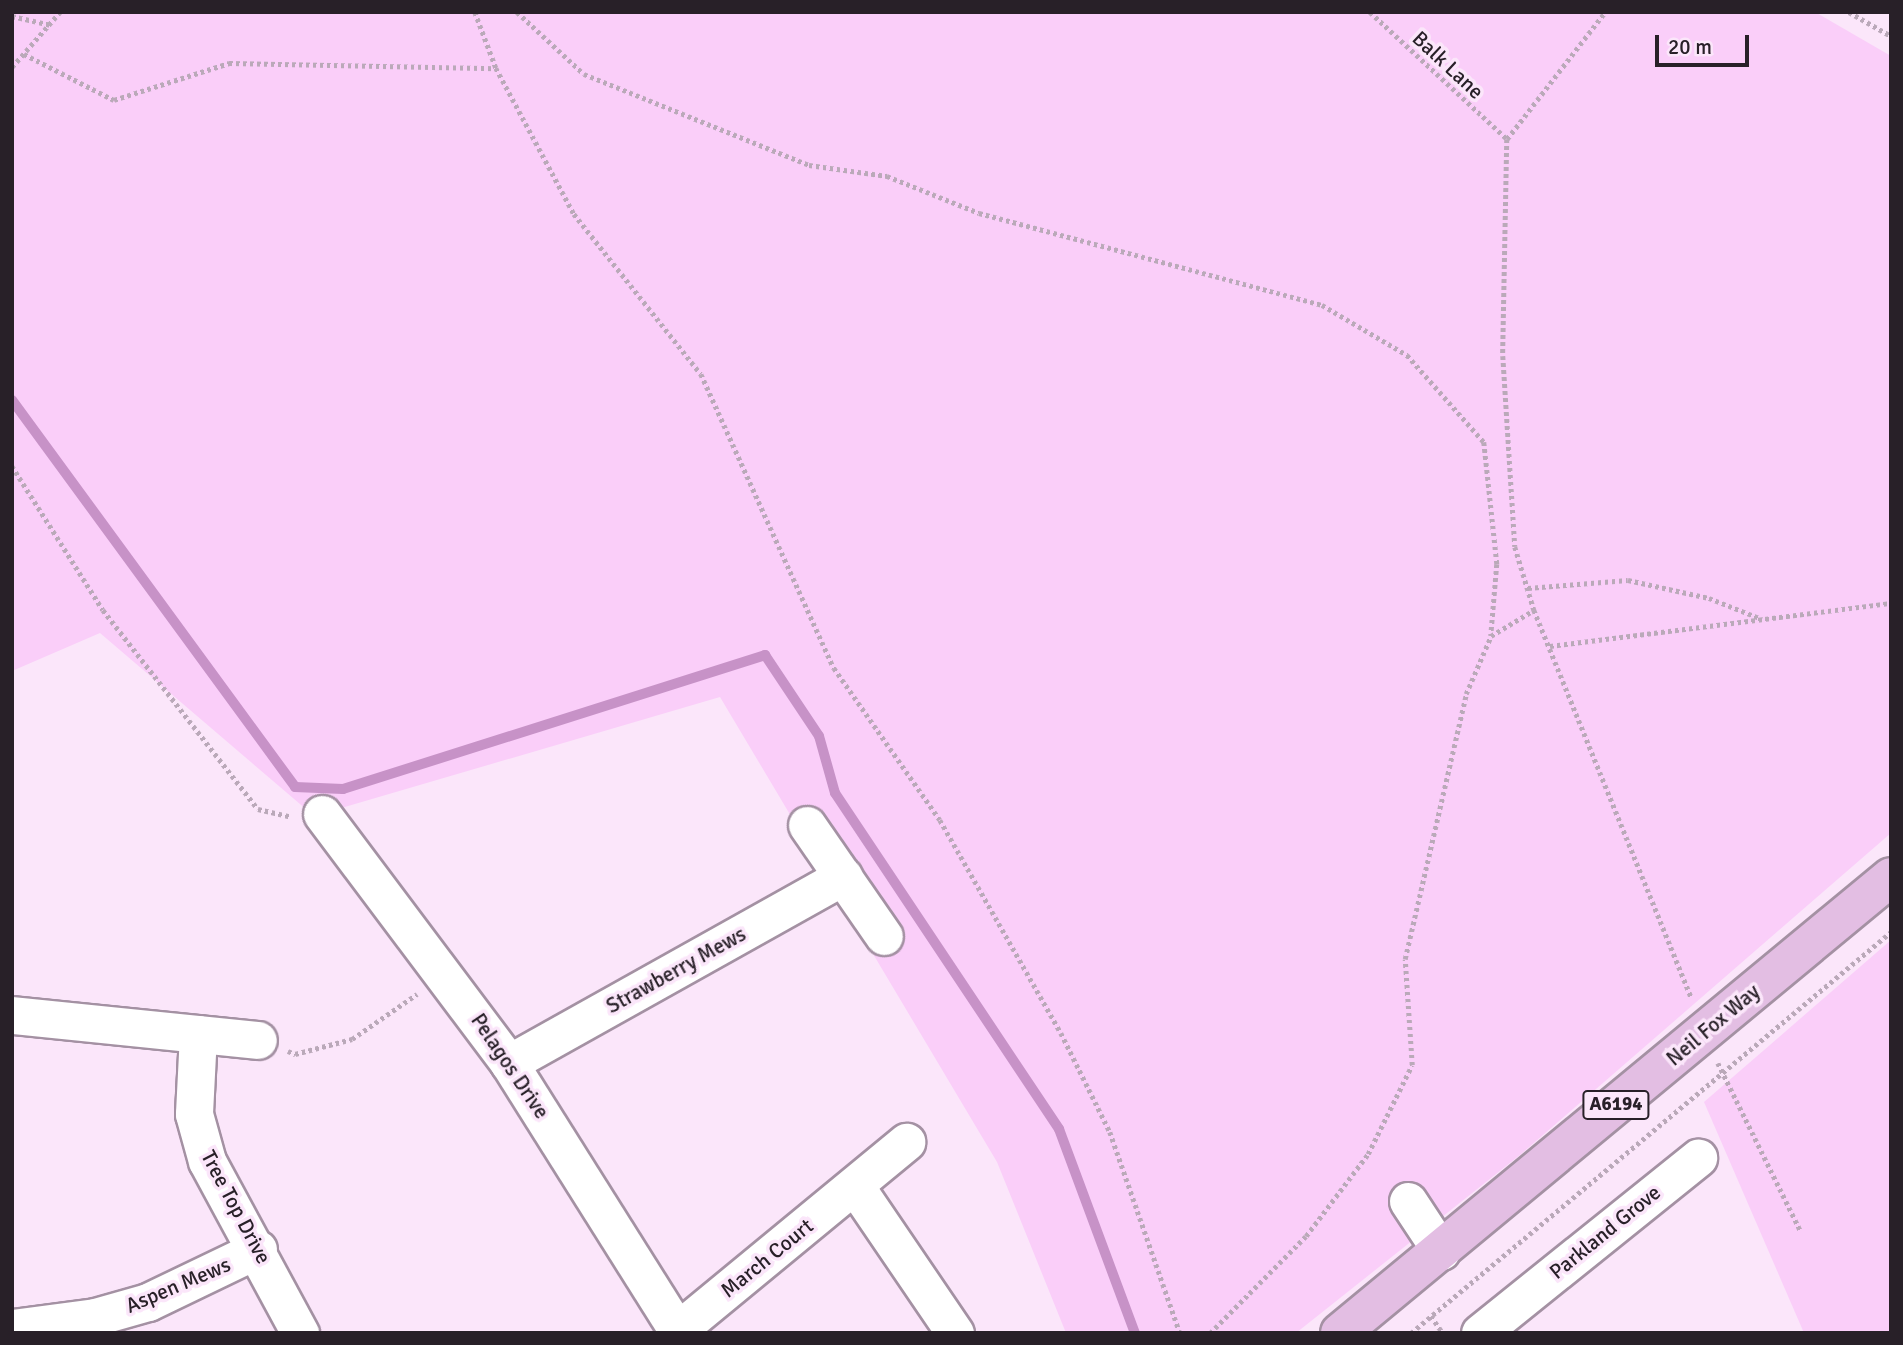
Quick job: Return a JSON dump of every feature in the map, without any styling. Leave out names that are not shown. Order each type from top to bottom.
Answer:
[{"type":"main road","name":"Neil Fox Way","points":[[1340,1333],[1891,877]]},
{"type":"street","name":"Pelagos Drive","points":[[322,814],[447,973],[509,1063],[679,1332]]},
{"type":"street","points":[[807,825],[884,936]]},
{"type":"street","name":"Strawberry Mews","points":[[509,1063],[843,876]]},
{"type":"street","points":[[12,1015],[258,1040]]},
{"type":"street","name":"Tree Top Drive","points":[[198,1034],[194,1114],[207,1161],[258,1250],[300,1333]]},
{"type":"street","name":"March Court","points":[[679,1332],[906,1142]]},
{"type":"street","name":"Parkland Grove","points":[[1480,1333],[1520,1320],[1698,1158]]},
{"type":"street","points":[[855,1186],[955,1333]]},
{"type":"street","points":[[1408,1201],[1441,1251]]},
{"type":"street","name":"Aspen Mews","points":[[12,1328],[95,1317],[148,1302],[258,1250]]},
{"type":"path","points":[[12,67],[60,12]]},
{"type":"path","points":[[475,12],[496,68],[574,214],[701,374],[834,668],[940,820],[1061,1032],[1110,1132],[1180,1333]]},
{"type":"path","points":[[517,12],[584,74],[808,165],[887,176],[979,213],[1322,305],[1407,355],[1484,442],[1497,564],[1490,636],[1466,694],[1405,959],[1412,1065],[1368,1154],[1306,1236],[1210,1333]]},
{"type":"path","name":"Balk Lane","points":[[1370,12],[1507,139]]},
{"type":"path","points":[[1605,12],[1507,139],[1504,369],[1515,547],[1534,610],[1705,1032],[1800,1230]]},
{"type":"path","points":[[1849,12],[1891,36]]},
{"type":"path","points":[[12,16],[50,25]]},
{"type":"path","points":[[24,54],[114,100],[229,63],[496,68]]},
{"type":"path","points":[[12,466],[103,610],[258,809],[276,817],[322,814]]},
{"type":"path","points":[[1528,589],[1628,580],[1709,598],[1766,620]]},
{"type":"path","points":[[1550,646],[1891,603]]},
{"type":"path","points":[[1490,636],[1534,610]]},
{"type":"path","points":[[1411,1333],[1724,1076],[1891,932]]},
{"type":"path","points":[[258,1040],[295,1054],[352,1039],[447,973]]},
{"type":"path","points":[[1431,1316],[1443,1333]]},
{"type":"shaded area","points":[[12,12],[1815,12],[1891,56],[1891,833],[1520,1155],[1296,1333],[1066,1333],[997,1162],[720,697],[314,816],[100,633],[12,671]]},
{"type":"shaded area","points":[[1891,940],[1891,1333],[1804,1333],[1704,1102]]},
{"type":"waterway","points":[[12,400],[295,787],[343,789],[765,655],[819,736],[835,793],[1059,1129],[1135,1333]]}]
